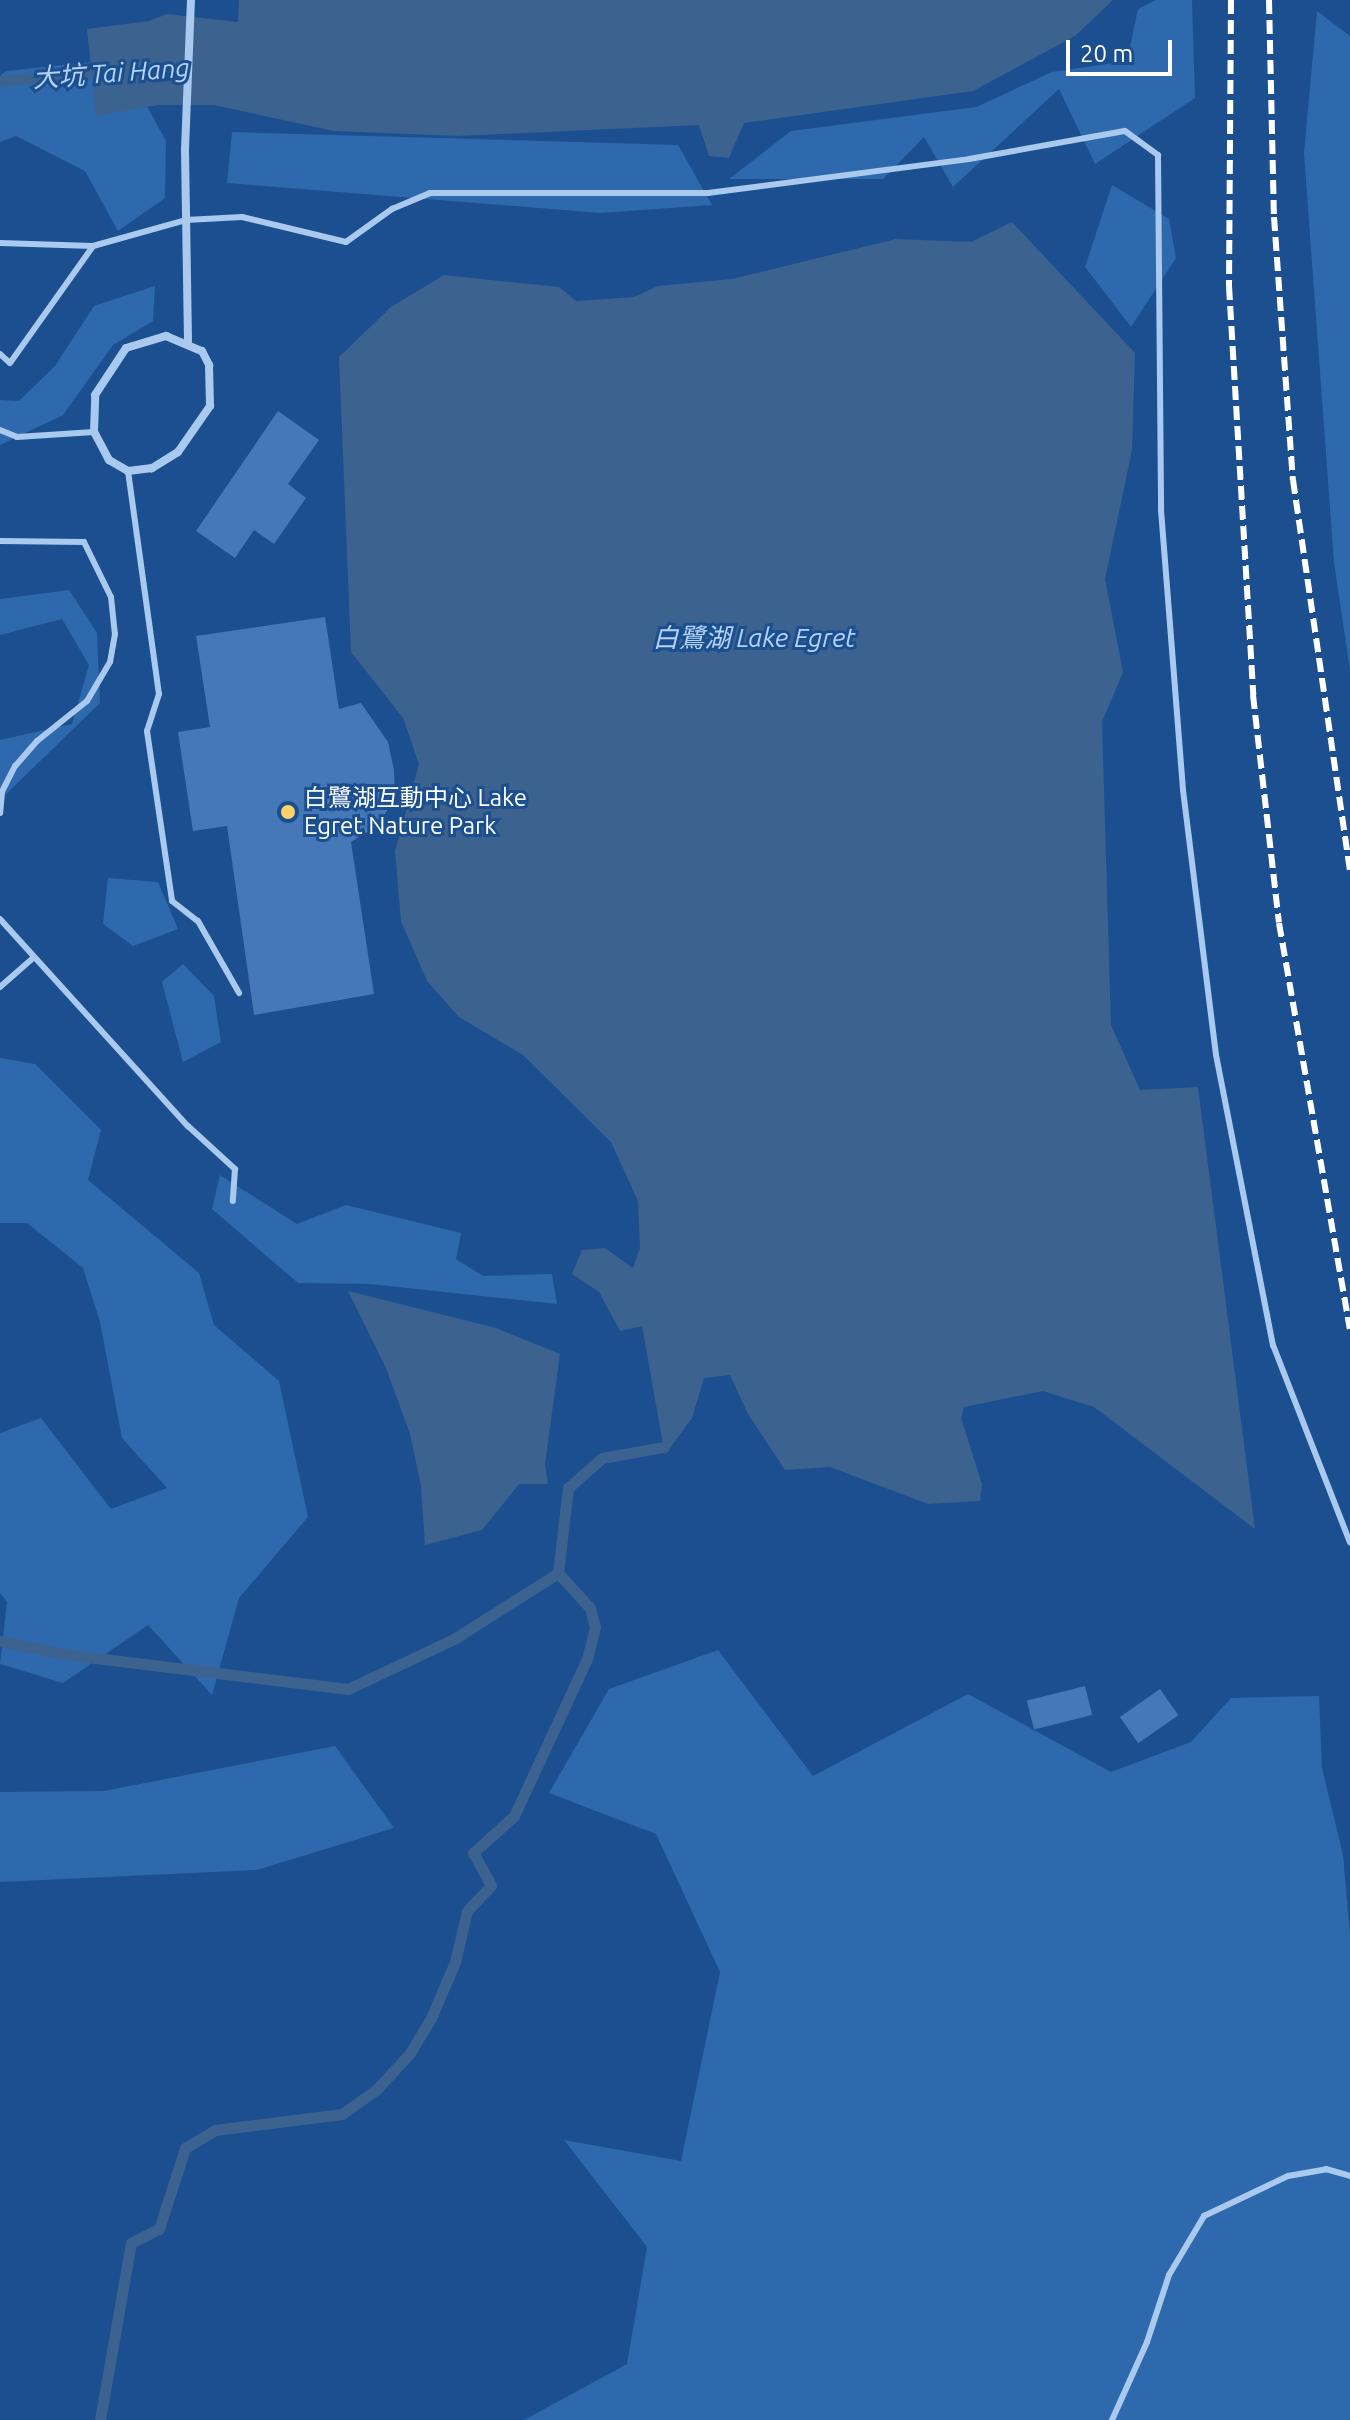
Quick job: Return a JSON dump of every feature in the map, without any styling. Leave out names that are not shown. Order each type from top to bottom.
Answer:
[{"type":"street","points":[[188,341],[156,337],[126,348],[95,395],[94,432],[109,460],[128,471],[152,468],[178,452],[210,406],[209,365],[188,341],[185,149],[191,1]]},
{"type":"lane","points":[[0,243],[93,246],[186,220],[242,217],[346,242],[392,209],[430,193],[708,193],[969,159],[1125,131],[1158,155],[1161,510],[1183,790],[1216,1055],[1273,1345],[1350,1542]]},
{"type":"lane","points":[[0,354],[10,363],[93,246]]},
{"type":"lane","points":[[0,430],[17,437],[94,432]]},
{"type":"lane","points":[[128,471],[159,694],[147,731],[172,901],[198,921],[239,993]]},
{"type":"lane","points":[[0,541],[84,542],[111,597],[115,634],[110,662],[87,701],[37,741],[15,766],[2,792],[0,813]]},
{"type":"lane","points":[[0,919],[33,958],[235,1169],[233,1201]]},
{"type":"lane","points":[[0,987],[33,958]]},
{"type":"lane","points":[[1112,2420],[1147,2342],[1169,2275],[1204,2216],[1288,2176],[1326,2169],[1350,2176]]},
{"type":"shaded area","points":[[1156,0],[1192,0],[1195,98],[1095,164],[1059,89],[953,187],[924,137],[883,179],[729,179],[791,131],[976,107],[1052,72],[1127,61],[1138,9]]},
{"type":"shaded area","points":[[1317,11],[1350,36],[1350,670],[1334,563],[1304,153]]},
{"type":"shaded area","points":[[101,61],[148,108],[166,141],[165,198],[118,231],[85,171],[16,136],[0,142],[0,76],[6,71]]},
{"type":"shaded area","points":[[232,132],[678,145],[712,205],[600,213],[227,183]]},
{"type":"shaded area","points":[[1112,185],[1169,219],[1176,258],[1131,327],[1085,267]]},
{"type":"shaded area","points":[[155,286],[153,321],[113,345],[63,415],[0,445],[0,400],[19,401],[55,366],[94,306]]},
{"type":"shaded area","points":[[69,590],[97,633],[100,703],[0,800],[0,740],[72,724],[89,665],[62,619],[0,635],[0,599]]},
{"type":"shaded area","points":[[108,878],[158,882],[178,929],[133,946],[103,924]]},
{"type":"shaded area","points":[[183,964],[214,996],[221,1042],[183,1062],[162,982]]},
{"type":"shaded area","points":[[0,1058],[35,1064],[101,1130],[88,1180],[199,1273],[214,1325],[279,1381],[308,1517],[239,1598],[212,1695],[148,1625],[63,1683],[0,1664],[7,1602],[0,1593],[0,1433],[41,1418],[111,1509],[167,1488],[122,1438],[100,1322],[83,1268],[27,1223],[0,1223]]},
{"type":"shaded area","points":[[220,1175],[297,1224],[346,1205],[461,1233],[456,1259],[483,1276],[552,1274],[557,1304],[370,1284],[298,1283],[212,1209]]},
{"type":"shaded area","points":[[718,1650],[813,1776],[968,1694],[1111,1772],[1191,1742],[1231,1698],[1319,1696],[1322,1768],[1343,1855],[1350,1935],[1350,2420],[524,2420],[627,2364],[647,2247],[564,2140],[681,2161],[720,1972],[656,1834],[549,1793],[609,1689]]},
{"type":"shaded area","points":[[335,1746],[394,1828],[257,1870],[0,1882],[0,1792],[104,1791]]},
{"type":"water","points":[[239,0],[1113,0],[1075,36],[973,91],[744,123],[729,158],[709,156],[699,125],[457,136],[334,131],[214,105],[158,105],[96,116],[87,29],[149,21],[167,14],[238,22]]},
{"type":"water","name":"白鷺湖 Lake Egret","points":[[1012,222],[1135,353],[1132,450],[1105,579],[1123,672],[1102,722],[1111,1025],[1140,1090],[1198,1087],[1255,1529],[1094,1407],[1043,1391],[964,1407],[961,1418],[982,1484],[980,1501],[928,1504],[830,1467],[785,1470],[748,1414],[730,1375],[704,1378],[692,1418],[665,1455],[642,1326],[620,1331],[599,1292],[572,1274],[582,1250],[605,1248],[633,1268],[640,1248],[638,1201],[611,1142],[523,1055],[459,1017],[427,981],[401,921],[395,851],[419,764],[403,718],[351,652],[339,357],[391,307],[444,275],[559,287],[576,301],[634,297],[658,286],[732,279],[896,239],[971,242]]},
{"type":"water","points":[[348,1291],[496,1328],[560,1354],[545,1464],[548,1484],[519,1484],[482,1530],[425,1545],[421,1486],[410,1434],[386,1368]]},
{"type":"building","points":[[278,411],[319,440],[288,484],[306,498],[274,544],[254,530],[235,558],[196,531]]},
{"type":"building","name":"白鷺湖互動中心 Lake Egret Nature Park","points":[[325,617],[339,709],[361,703],[388,742],[394,770],[395,799],[376,827],[351,842],[374,994],[254,1015],[227,826],[193,831],[178,732],[210,727],[196,636]]},
{"type":"building","points":[[1085,1686],[1092,1715],[1034,1730],[1027,1701]]},
{"type":"building","points":[[1160,1689],[1178,1715],[1138,1743],[1120,1717]]},
{"type":"waterway","name":"大坑 Tai Hang","points":[[0,81],[103,70]]},
{"type":"waterway","points":[[0,1641],[63,1654],[348,1689],[454,1639],[558,1573],[568,1488],[602,1458],[664,1447]]},
{"type":"waterway","points":[[100,2420],[131,2243],[159,2229],[185,2148],[215,2130],[342,2114],[377,2089],[410,2053],[431,2018],[455,1962],[467,1911],[491,1885],[473,1853],[514,1816],[587,1659],[595,1627],[590,1608],[558,1573]]},
{"type":"railway","points":[[1231,0],[1229,286],[1253,695],[1279,923],[1350,1329]]},
{"type":"railway","points":[[1269,0],[1274,217],[1293,480],[1350,870]]},
{"type":"place","name":"白鷺湖互動中心 Lake Egret Nature Park","points":[[288,812]]}]
